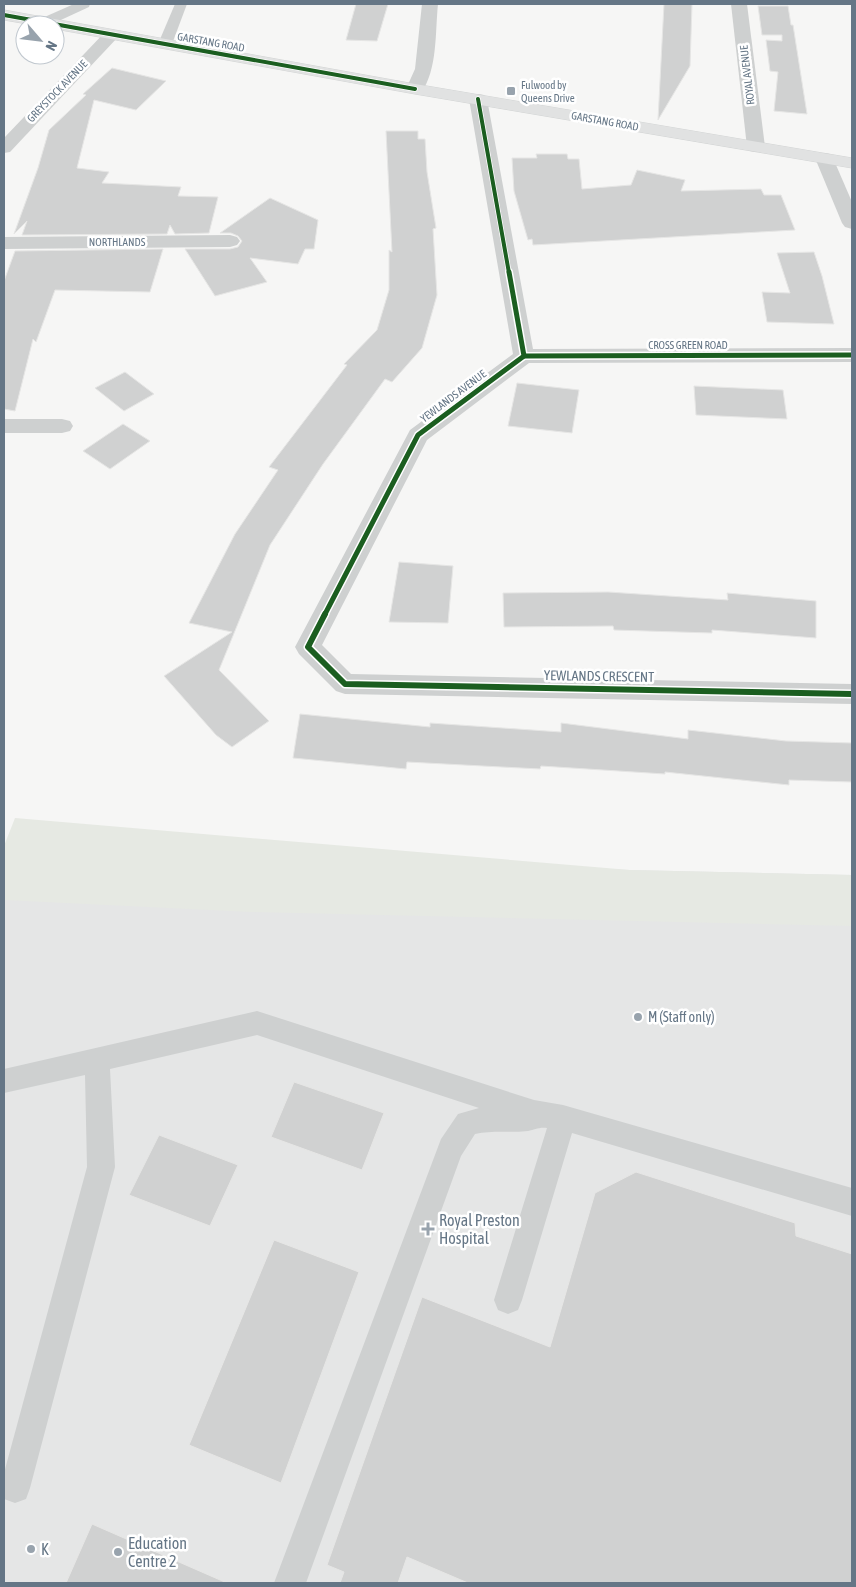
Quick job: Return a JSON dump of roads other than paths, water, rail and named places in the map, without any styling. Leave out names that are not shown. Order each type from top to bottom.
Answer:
[{"type":"highway","name":"GARSTANG ROAD","points":[[65,26],[852,163]]},
{"type":"street","points":[[415,88],[423,69],[430,4]]},
{"type":"street","name":"ROYAL AVENUE","points":[[739,4],[756,146]]},
{"type":"street","name":"GREYSTOCK AVENUE","points":[[4,148],[112,34]]},
{"type":"street","points":[[478,99],[524,356]]},
{"type":"street","points":[[824,158],[852,223]]},
{"type":"street","name":"NORTHLANDS","points":[[4,243],[230,241]]},
{"type":"street","name":"CROSS GREEN ROAD","points":[[524,356],[852,355]]},
{"type":"street","name":"YEWLANDS AVENUE","points":[[345,684],[308,647],[418,435],[524,356]]},
{"type":"street","points":[[4,426],[62,426]]},
{"type":"street","name":"YEWLANDS CRESCENT","points":[[345,684],[852,694]]},
{"type":"lane","points":[[60,15],[84,4]]},
{"type":"lane","points":[[165,44],[181,4]]},
{"type":"lane","points":[[4,1082],[257,1023],[534,1113],[562,1118],[852,1202]]},
{"type":"lane","points":[[15,1488],[102,1167],[96,1060]]},
{"type":"lane","points":[[290,1583],[450,1148],[467,1123],[490,1118],[562,1118]]},
{"type":"lane","points":[[508,1300],[562,1118]]},
{"type":"place","name":"Fulwood by Queens Drive","points":[[511,91]]},
{"type":"place","name":"M (Staff only)","points":[[638,1017]]},
{"type":"place","name":"Royal Preston Hospital","points":[[428,1229]]},
{"type":"place","name":"K","points":[[31,1549]]},
{"type":"place","name":"Education Centre 2","points":[[118,1552]]}]
